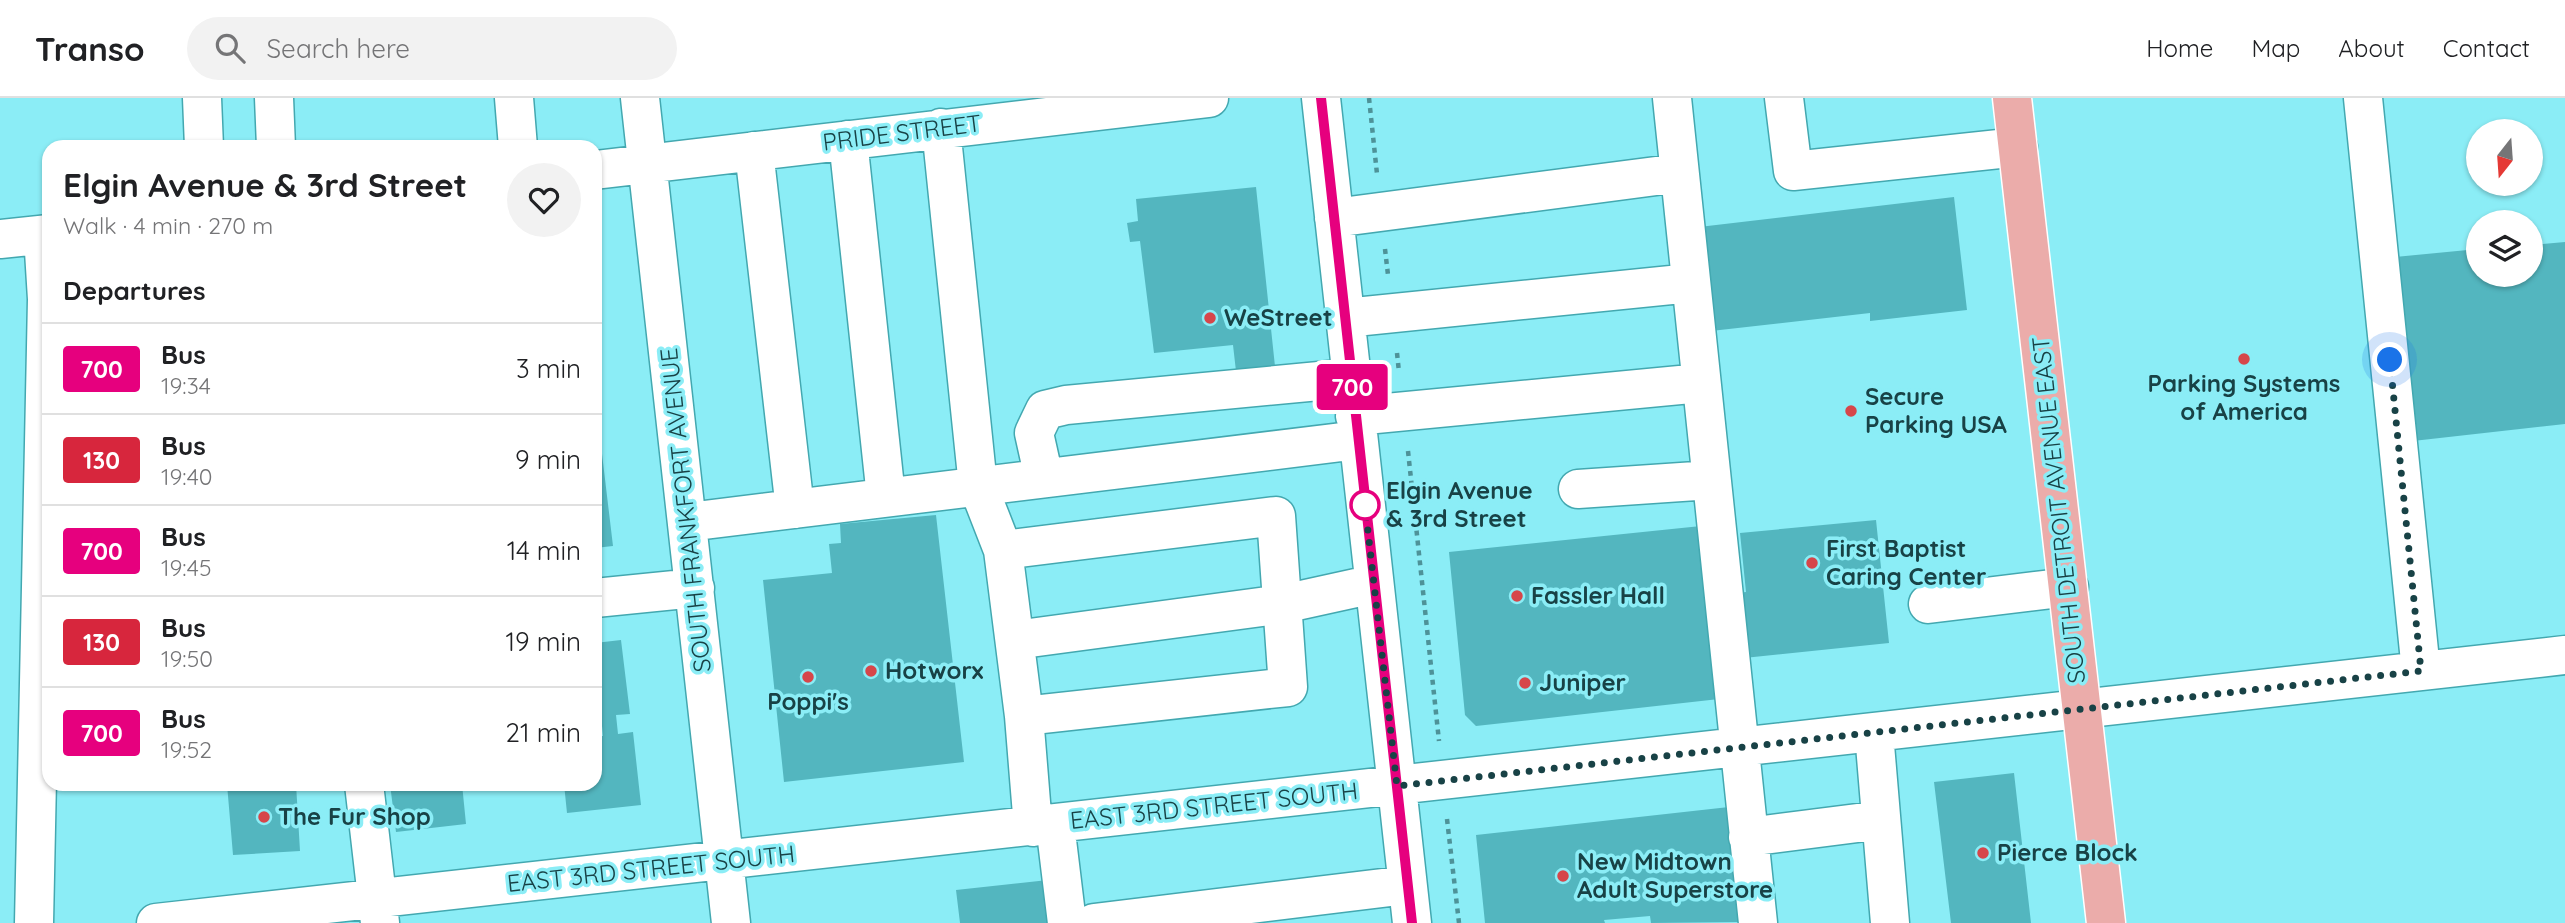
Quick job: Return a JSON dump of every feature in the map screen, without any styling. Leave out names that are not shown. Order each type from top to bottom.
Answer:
[{"type":"main road","name":"SOUTH DETROIT AVENUE EAST","points":[[2012,98],[2106,923]]},
{"type":"street","points":[[202,98],[204,140]]},
{"type":"street","points":[[274,98],[276,140]]},
{"type":"street","points":[[514,98],[518,140]]},
{"type":"street","name":"SOUTH FRANKFORT AVENUE","points":[[640,98],[731,923]]},
{"type":"street","name":"PRIDE STREET","points":[[602,169],[941,128],[981,111],[1209,98]]},
{"type":"street","points":[[1321,98],[1412,923]]},
{"type":"street","points":[[1672,98],[1758,923]]},
{"type":"street","points":[[1784,98],[1793,171],[2018,147]]},
{"type":"street","points":[[2363,98],[2421,671]]},
{"type":"street","points":[[941,128],[978,486],[1003,550],[1024,716],[1044,825],[1067,923]]},
{"type":"street","points":[[848,140],[886,497]]},
{"type":"street","points":[[754,151],[795,509]]},
{"type":"street","points":[[1334,218],[1679,173]]},
{"type":"street","points":[[0,239],[42,234]]},
{"type":"street","points":[[1345,318],[1691,283]]},
{"type":"street","points":[[1044,478],[1034,433],[1045,410],[1066,405],[1351,379]]},
{"type":"street","points":[[688,522],[1044,478],[1357,428],[1701,383]]},
{"type":"street","points":[[1578,489],[1711,480]]},
{"type":"street","points":[[1003,550],[1276,516],[1288,687],[1024,716]]},
{"type":"street","points":[[1015,640],[1283,604],[1374,584]]},
{"type":"street","points":[[1928,604],[2068,587]]},
{"type":"street","points":[[602,597],[695,588]]},
{"type":"street","name":"EAST 3RD STREET SOUTH","points":[[156,923],[379,911],[724,861],[2565,655]]},
{"type":"street","points":[[33,923],[42,662]]},
{"type":"street","points":[[1874,733],[1890,923]]},
{"type":"street","points":[[365,791],[379,911]]},
{"type":"street","points":[[1748,836],[1881,820]]},
{"type":"street","points":[[1094,923],[1408,886]]},
{"type":"path","points":[[1444,780],[1459,923]]},
{"type":"building","points":[[1256,187],[1276,376],[1237,380],[1233,345],[1154,353],[1140,241],[1130,242],[1127,223],[1138,221],[1136,199]]},
{"type":"building","points":[[1954,197],[1967,310],[1870,321],[1870,313],[1711,331],[1699,227]]},
{"type":"building","points":[[2565,242],[2565,424],[2413,441],[2395,257],[2466,250],[2466,287],[2543,287],[2543,244]]},
{"type":"building","points":[[602,454],[613,546],[602,547]]},
{"type":"building","points":[[936,515],[964,762],[784,782],[763,580],[832,573],[829,544],[841,543],[840,524]]},
{"type":"building","name":"First Baptist Caring Center","points":[[1876,520],[1889,643],[1744,658],[1738,593],[1746,592],[1740,533]]},
{"type":"building","points":[[1701,526],[1719,699],[1476,726],[1465,715],[1449,552]]},
{"type":"building","points":[[621,640],[630,714],[616,715],[618,734],[633,732],[641,805],[567,813],[565,791],[602,791],[602,642]]},
{"type":"building","name":"Pierce Block","points":[[2014,773],[2031,923],[1951,923],[1934,782]]},
{"type":"building","name":"The Fur Shop","points":[[228,791],[296,791],[300,851],[233,855]]},
{"type":"building","points":[[391,791],[463,791],[466,824],[396,832]]},
{"type":"building","name":"New Midtown Adult Superstore","points":[[1729,807],[1741,922],[1651,923],[1650,916],[1604,920],[1605,923],[1485,923],[1476,835]]},
{"type":"building","points":[[1048,880],[1053,923],[960,923],[956,890]]},
{"type":"bus line","name":"700","points":[[1321,98],[1412,923]]},
{"type":"place","name":"WeStreet","points":[[1210,318]]},
{"type":"place","name":"Parking Systems of America","points":[[2244,359]]},
{"type":"place","name":"Secure Parking USA","points":[[1851,411]]},
{"type":"place","name":"Elgin Avenue & 3rd Street","points":[[1365,505]]},
{"type":"place","name":"First Baptist Caring Center","points":[[1812,563]]},
{"type":"place","name":"Fassler Hall","points":[[1517,596]]},
{"type":"place","name":"Hotworx","points":[[871,671]]},
{"type":"place","name":"Poppi's","points":[[808,677]]},
{"type":"place","name":"Juniper","points":[[1525,683]]},
{"type":"place","name":"The Fur Shop","points":[[264,817]]},
{"type":"place","name":"Pierce Block","points":[[1983,853]]},
{"type":"place","name":"New Midtown Adult Superstore","points":[[1563,876]]},
{"type":"route","points":[[1365,505],[1397,786],[2421,671],[2390,360]]}]
